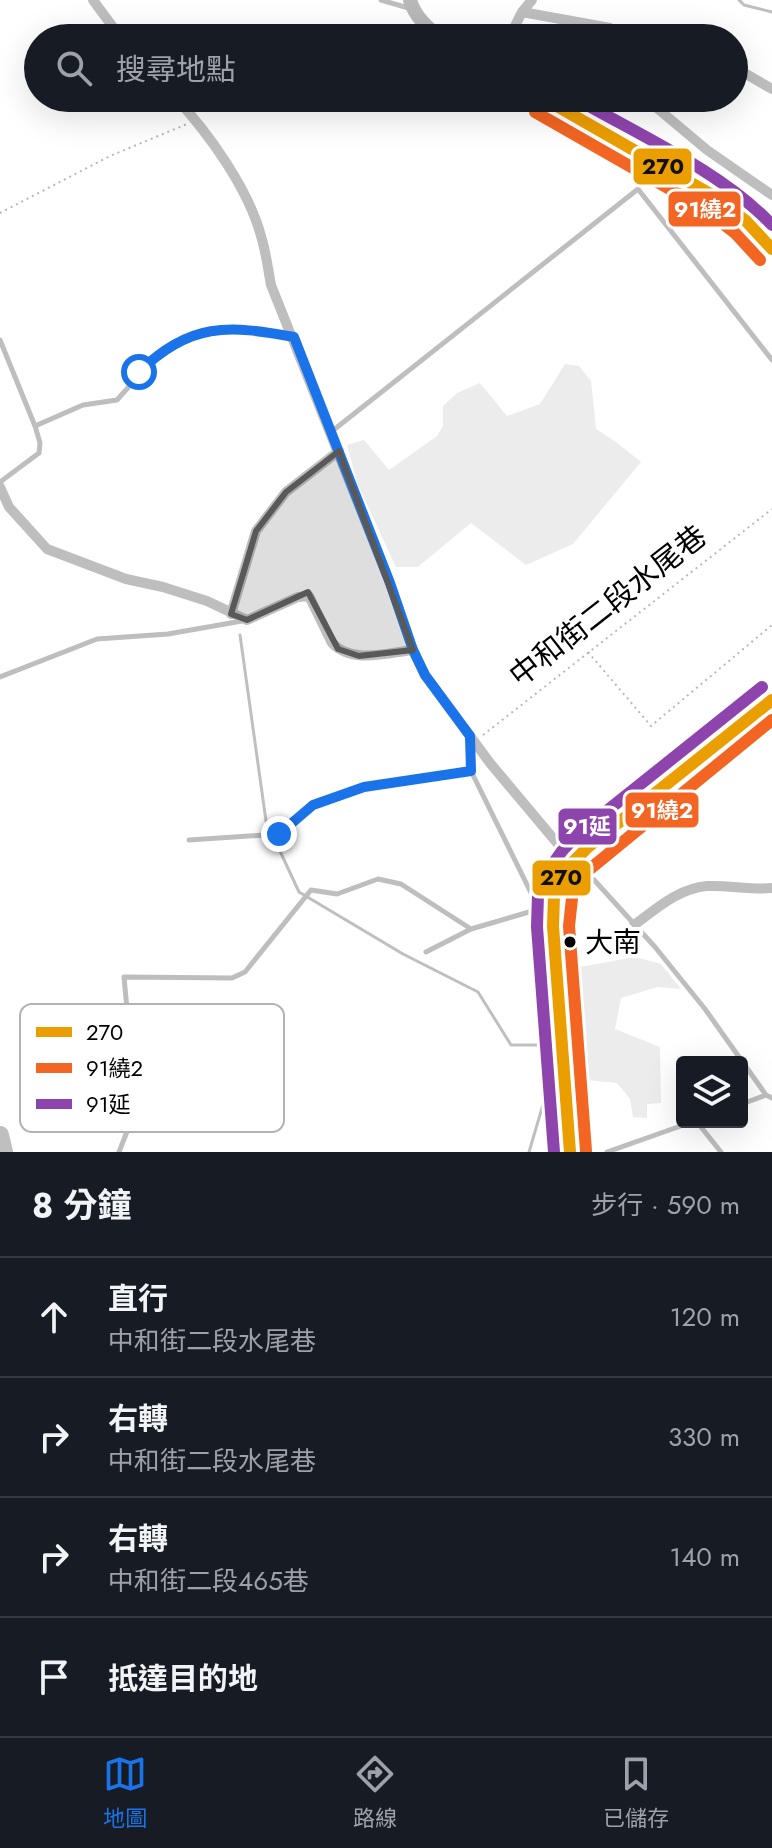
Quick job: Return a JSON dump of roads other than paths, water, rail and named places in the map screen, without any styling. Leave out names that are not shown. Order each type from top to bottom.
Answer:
[{"type":"main road","points":[[412,5],[425,24]]},
{"type":"main road","points":[[567,112],[712,195],[746,221],[772,249]]},
{"type":"main road","points":[[570,1152],[553,926],[546,907],[558,882],[588,847],[772,700]]},
{"type":"street","points":[[93,0],[111,24]]},
{"type":"street","points":[[516,24],[532,0]]},
{"type":"street","points":[[522,12],[588,24]]},
{"type":"street","points":[[748,75],[772,89]]},
{"type":"street","points":[[188,112],[212,142],[249,205],[261,235],[271,285],[425,675],[472,739],[573,862]]},
{"type":"street","points":[[662,112],[707,150],[772,195]]},
{"type":"street","points":[[231,614],[256,531],[286,492],[339,451]]},
{"type":"street","points":[[0,484],[9,507],[47,549],[126,579],[207,601],[247,620],[298,597],[309,596],[338,649],[359,656],[413,650]]},
{"type":"street","points":[[634,925],[685,891],[706,886],[772,888]]},
{"type":"lane","points":[[381,0],[412,5]]},
{"type":"lane","points":[[331,432],[638,189],[772,360]]},
{"type":"lane","points":[[35,426],[83,405],[117,400],[158,354],[186,339],[224,328],[245,328],[294,337]]},
{"type":"lane","points":[[0,340],[40,443],[39,453],[0,484]]},
{"type":"lane","points":[[0,677],[97,639],[168,634],[247,620]]},
{"type":"lane","points":[[426,952],[471,929],[546,907],[471,771],[472,739]]},
{"type":"lane","points":[[189,840],[279,834],[313,805],[364,787],[471,771]]},
{"type":"lane","points":[[573,862],[586,871],[705,1009],[769,1097],[748,1102]]},
{"type":"lane","points":[[127,1004],[124,977],[232,978],[245,972],[311,890],[337,894],[378,879],[401,884],[471,929]]},
{"type":"lane","points":[[607,1152],[677,1128]]},
{"type":"lane","points":[[700,1128],[721,1152]]},
{"type":"lane","points":[[119,1152],[127,1132]]},
{"type":"waterway","points":[[739,0],[744,5],[772,12]]},
{"type":"waterway","points":[[240,635],[266,821],[299,892],[403,954],[478,992],[511,1045],[550,1045],[555,1064],[529,1152]]},
{"type":"waterway","points":[[0,1135],[4,1152]]},
{"type":"place","name":"大南","points":[[570,942]]}]
